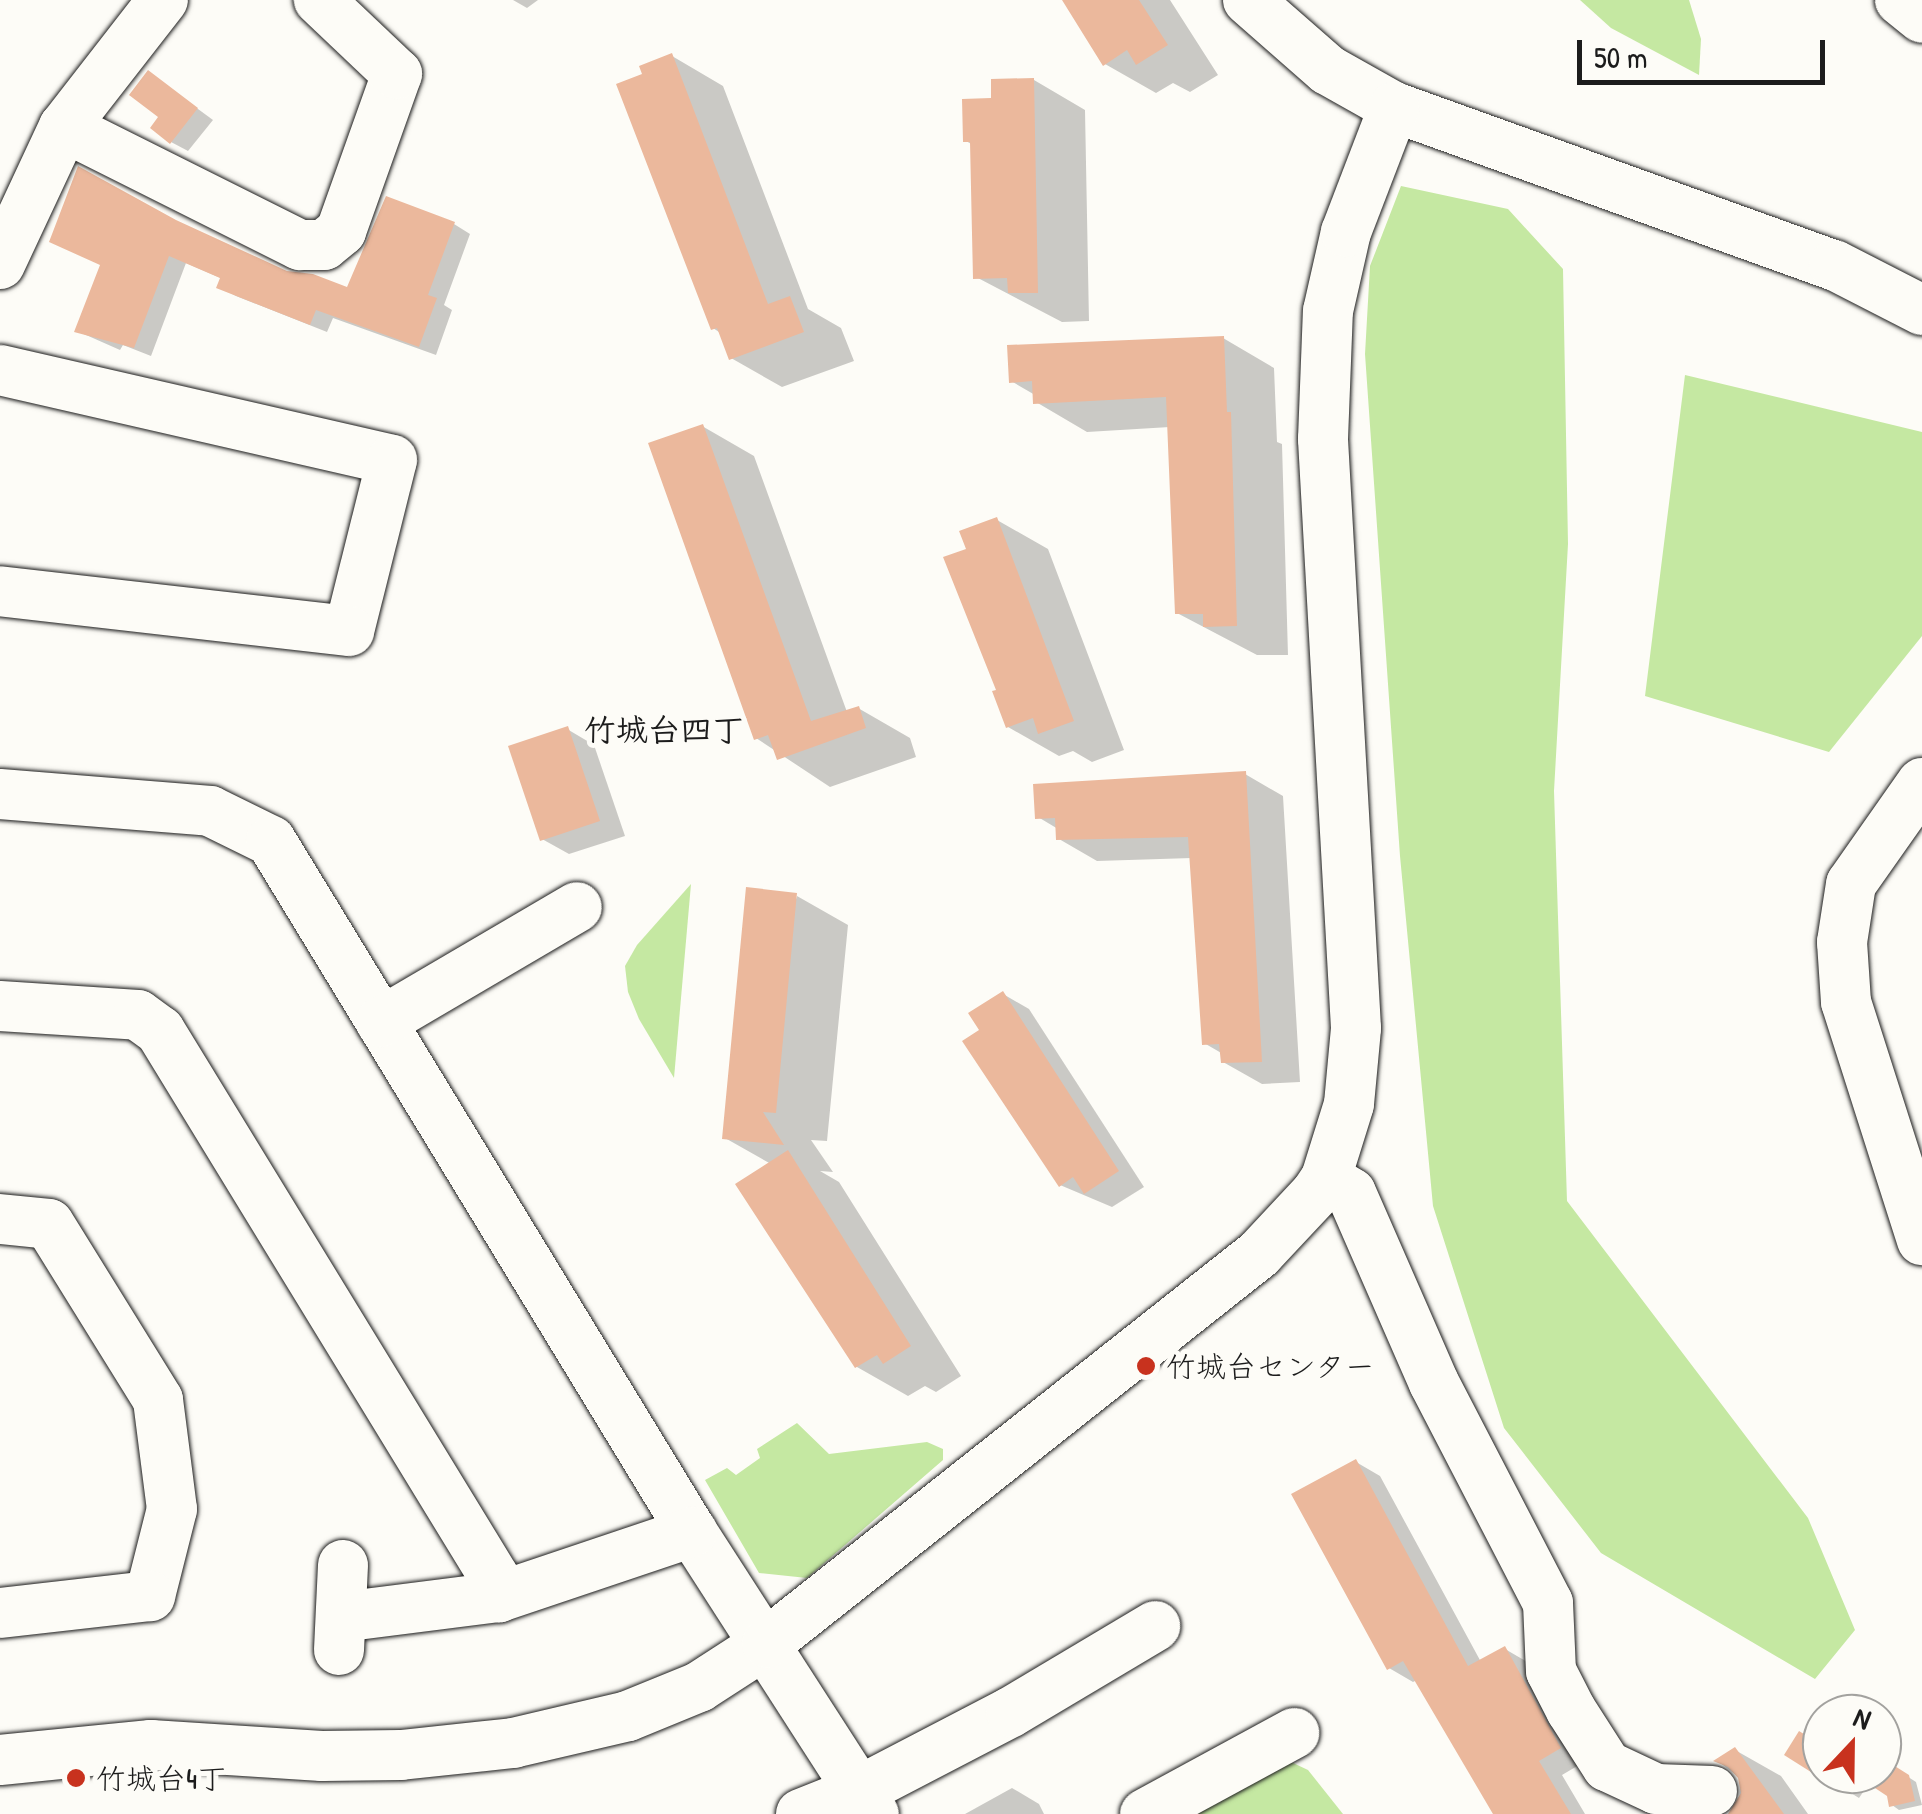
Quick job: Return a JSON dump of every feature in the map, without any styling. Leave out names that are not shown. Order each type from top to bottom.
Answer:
[{"type":"street","points":[[0,264],[64,127],[162,0]]},
{"type":"street","points":[[64,127],[300,244],[324,245],[341,230],[397,74],[318,0]]},
{"type":"street","points":[[1248,0],[1328,70],[1394,106],[1834,265],[1922,310]]},
{"type":"street","points":[[1900,0],[1922,18]]},
{"type":"street","points":[[0,1760],[152,1746],[322,1756],[401,1755],[513,1743],[628,1716],[700,1688],[767,1643],[1259,1254],[1326,1178],[1349,1104],[1356,1028],[1323,438],[1328,311],[1346,232],[1394,106]]},
{"type":"street","points":[[0,370],[392,460],[349,631],[0,591]]},
{"type":"street","points":[[0,794],[210,811],[271,841],[692,1532],[867,1802]]},
{"type":"street","points":[[1913,813],[1850,884],[1842,942],[1846,1002],[1922,1240]]},
{"type":"street","points":[[381,1022],[577,907]]},
{"type":"street","points":[[0,1006],[138,1014],[160,1031],[494,1577],[500,1596]]},
{"type":"street","points":[[1326,1178],[1351,1193],[1434,1383],[1548,1603],[1551,1671],[1606,1766],[1656,1789],[1712,1791]]},
{"type":"street","points":[[0,1219],[49,1224],[158,1400],[172,1509],[150,1596],[0,1613]]},
{"type":"street","points":[[343,1565],[340,1634],[500,1596],[692,1532]]},
{"type":"street","points":[[801,1814],[867,1802],[1155,1626]]},
{"type":"street","points":[[1145,1814],[1294,1733]]},
{"type":"green space","points":[[1580,0],[1689,0],[1701,39],[1699,75],[1611,28]]},
{"type":"green space","points":[[1401,186],[1508,209],[1563,269],[1568,544],[1554,791],[1567,1201],[1808,1518],[1855,1630],[1815,1679],[1601,1553],[1504,1428],[1433,1206],[1400,856],[1365,354],[1370,266]]},
{"type":"green space","points":[[1685,375],[1922,432],[1922,636],[1829,752],[1645,696]]},
{"type":"green space","points":[[691,884],[674,1078],[639,1019],[628,992],[625,966],[637,945]]},
{"type":"green space","points":[[797,1423],[829,1454],[927,1442],[943,1449],[943,1460],[807,1578],[759,1573],[705,1480],[727,1468],[736,1475],[760,1458],[757,1449]]},
{"type":"green space","points":[[1291,1762],[1308,1770],[1343,1814],[1189,1814]]},
{"type":"building","points":[[1062,0],[1139,0],[1168,45],[1136,65],[1127,50],[1103,66]]},
{"type":"building","points":[[672,53],[768,304],[790,296],[804,332],[729,360],[717,328],[711,330],[616,84],[642,74],[639,66]]},
{"type":"building","points":[[148,70],[198,108],[170,144],[150,128],[158,117],[129,95]]},
{"type":"building","points":[[1034,78],[1038,293],[1008,293],[1007,278],[973,279],[970,142],[963,142],[962,99],[991,98],[991,79]]},
{"type":"building","points":[[78,166],[176,220],[287,271],[313,274],[347,287],[386,196],[455,222],[428,295],[437,298],[419,347],[316,310],[310,325],[216,288],[220,278],[169,256],[134,348],[74,332],[100,265],[49,242]]},
{"type":"building","points":[[1224,336],[1227,412],[1231,412],[1237,626],[1203,627],[1203,614],[1175,614],[1166,397],[1033,404],[1032,381],[1009,383],[1007,345]]},
{"type":"building","points":[[703,424],[811,721],[859,706],[866,728],[777,760],[768,735],[754,740],[648,443]]},
{"type":"building","points":[[997,517],[1074,721],[1038,734],[1033,718],[1006,728],[992,691],[996,690],[943,557],[966,549],[959,531]]},
{"type":"building","points":[[568,726],[600,821],[540,841],[508,746]]},
{"type":"building","points":[[1246,771],[1262,1062],[1221,1063],[1219,1044],[1202,1045],[1188,837],[1056,840],[1055,818],[1035,819],[1033,784]]},
{"type":"building","points":[[746,887],[797,893],[776,1113],[763,1112],[784,1145],[722,1139]]},
{"type":"building","points":[[1003,991],[1119,1171],[1084,1194],[1073,1177],[1059,1187],[962,1041],[979,1030],[968,1013]]},
{"type":"building","points":[[788,1150],[911,1346],[883,1364],[877,1355],[855,1368],[735,1184]]},
{"type":"building","points":[[1356,1459],[1468,1666],[1505,1646],[1561,1748],[1539,1761],[1571,1814],[1493,1814],[1403,1661],[1387,1670],[1291,1494]]},
{"type":"building","points":[[1799,1731],[1802,1733],[1802,1766],[1784,1755]]},
{"type":"building","points":[[1735,1747],[1784,1814],[1728,1814],[1741,1793],[1738,1778],[1728,1767],[1713,1761]]},
{"type":"building","points":[[1902,1771],[1909,1775],[1915,1801],[1889,1807],[1884,1794],[1902,1794]]},
{"type":"place","name":"竹城台センター","points":[[1146,1366]]},
{"type":"place","name":"竹城台4丁","points":[[76,1778]]},
{"type":"district","name":"竹城台四丁","points":[[664,730]]}]
